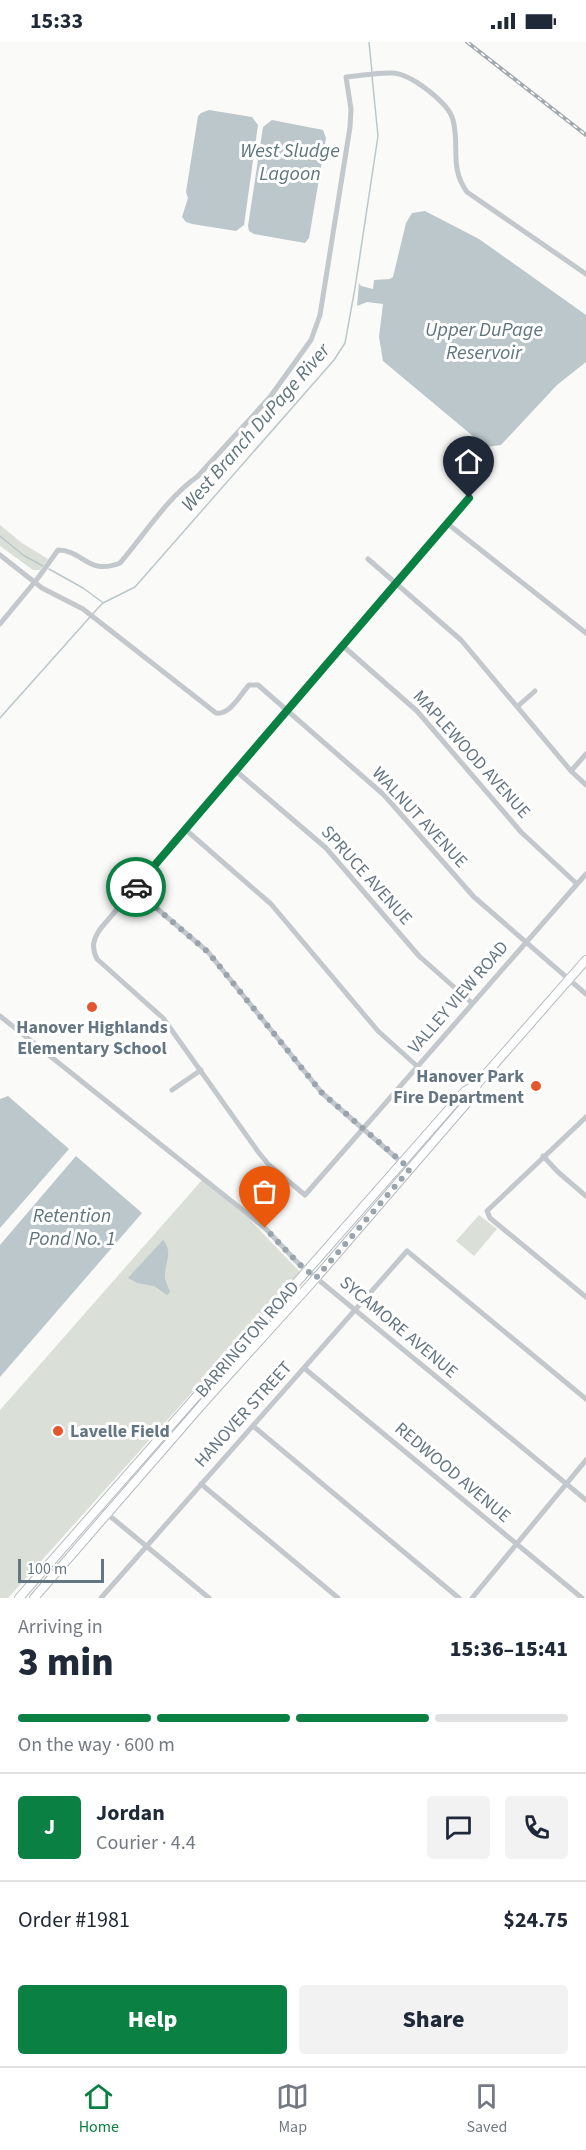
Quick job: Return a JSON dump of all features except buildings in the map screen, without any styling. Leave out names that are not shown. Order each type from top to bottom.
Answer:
[{"type":"main road","name":"BARRINGTON ROAD","points":[[19,1598],[401,1163],[465,1091],[478,1083],[586,960]]},
{"type":"main road","name":"BARRINGTON ROAD","points":[[34,1598],[410,1169],[472,1097],[478,1083]]},
{"type":"street","points":[[0,624],[58,550],[64,550],[101,567],[120,563],[174,498],[198,476],[270,397],[311,340],[320,315],[350,127],[351,109],[346,77],[393,73],[407,77],[431,93],[450,111],[453,121],[456,170],[459,181],[467,192],[586,274]]},
{"type":"street","points":[[172,1090],[201,1070],[163,1018],[97,959],[93,945],[97,933],[469,498]]},
{"type":"street","points":[[448,524],[586,633]]},
{"type":"street","name":"WALNUT AVENUE","points":[[0,555],[34,582],[83,609],[216,713],[221,714],[227,711],[249,685],[255,683],[384,795],[474,897],[586,994]]},
{"type":"street","points":[[368,559],[461,640],[586,785]]},
{"type":"street","name":"MAPLEWOOD AVENUE","points":[[343,646],[417,711],[521,832],[577,884]]},
{"type":"street","points":[[518,706],[535,691]]},
{"type":"street","points":[[572,771],[586,754]]},
{"type":"street","name":"SPRUCE AVENUE","points":[[236,771],[326,848],[419,956],[472,1003]]},
{"type":"street","points":[[186,830],[271,904],[370,1023],[417,1066]]},
{"type":"street","name":"VALLEY VIEW ROAD","points":[[201,1070],[264,1160],[305,1195],[586,873]]},
{"type":"street","points":[[134,889],[208,952],[322,1093],[410,1169]]},
{"type":"street","name":"SYCAMORE AVENUE","points":[[0,1016],[265,1228],[298,1263],[586,1500]]},
{"type":"street","points":[[586,1117],[487,1211],[490,1218],[586,1297]]},
{"type":"street","points":[[543,1156],[586,1196]]},
{"type":"street","name":"HANOVER STREET","points":[[101,1598],[406,1251],[586,1399]]},
{"type":"street","name":"REDWOOD AVENUE","points":[[304,1368],[582,1598]]},
{"type":"street","points":[[253,1426],[459,1598]]},
{"type":"street","points":[[472,1598],[586,1460]]},
{"type":"street","points":[[201,1484],[339,1598]]},
{"type":"street","points":[[99,1507],[209,1598]]},
{"type":"shaded area","points":[[0,525],[22,543],[48,559],[40,570],[33,570],[0,546]]},
{"type":"shaded area","points":[[202,1180],[249,1219],[300,1272],[8,1598],[0,1598],[0,1410]]},
{"type":"shaded area","points":[[479,1215],[497,1229],[474,1256],[456,1241]]},
{"type":"water","points":[[209,110],[252,117],[258,125],[244,225],[236,231],[192,224],[186,222],[182,217],[188,198],[186,192],[198,116]]},
{"type":"water","name":"West Sludge Lagoon","points":[[272,120],[323,130],[326,138],[309,238],[305,243],[254,234],[249,231],[263,127]]},
{"type":"water","name":"Upper DuPage Reservoir","points":[[425,211],[479,239],[586,315],[586,362],[557,385],[501,445],[486,447],[383,361],[379,337],[383,304],[367,302],[357,306],[359,283],[361,286],[373,289],[374,280],[393,277],[406,223],[412,213]]},
{"type":"water","points":[[8,1096],[69,1149],[0,1228],[0,1099]]},
{"type":"water","name":"Retention Pond No. 1","points":[[76,1156],[142,1213],[0,1377],[0,1245]]},
{"type":"water","points":[[163,1240],[168,1249],[165,1278],[170,1292],[167,1295],[154,1286],[137,1283],[128,1278]]},
{"type":"waterway","name":"West Branch DuPage River","points":[[369,42],[372,72]]},
{"type":"waterway","name":"West Branch DuPage River","points":[[0,718],[103,603],[135,587],[334,360],[345,343],[378,136],[372,76]]},
{"type":"waterway","points":[[0,536],[23,555],[43,566]]},
{"type":"waterway","points":[[49,569],[83,588],[102,602]]},
{"type":"railway","points":[[467,42],[586,135]]},
{"type":"way so far","points":[[136,887],[134,889],[208,952],[322,1093],[410,1169],[316,1278],[298,1263],[265,1228]]},
{"type":"place","name":"Hanover Highlands Elementary School","points":[[92,1007]]},
{"type":"place","name":"Hanover Park Fire Department","points":[[536,1086]]},
{"type":"place","name":"Lavelle Field","points":[[58,1431]]},
{"type":"route","points":[[136,887],[469,498]]}]
